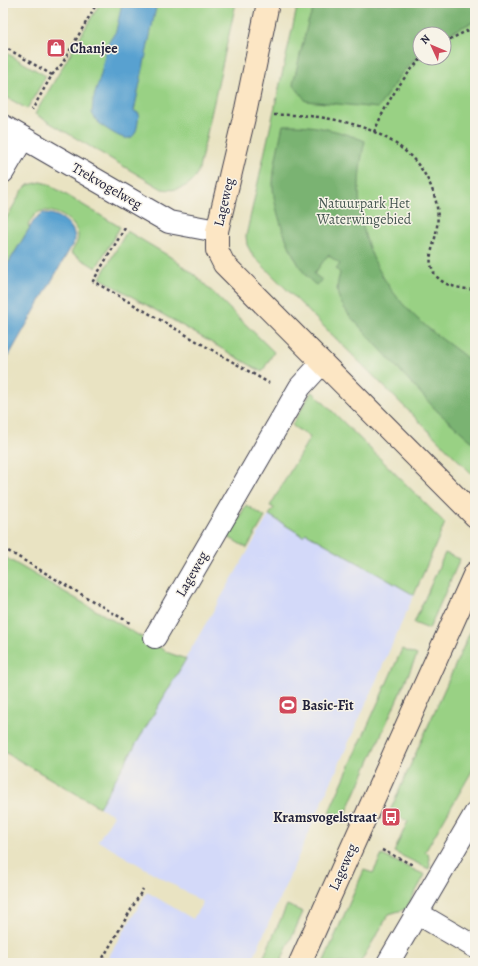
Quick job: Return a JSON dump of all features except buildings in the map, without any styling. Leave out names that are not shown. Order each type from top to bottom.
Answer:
[{"type":"street","name":"Lageweg","points":[[268,3],[246,109],[217,231],[216,250],[224,264],[475,516]]},
{"type":"street","points":[[3,172],[14,133]]},
{"type":"street","name":"Trekvogelweg","points":[[14,133],[169,222],[217,231]]},
{"type":"street","name":"Lageweg","points":[[155,637],[300,387],[322,363]]},
{"type":"street","name":"Lageweg","points":[[300,963],[475,573]]},
{"type":"street","points":[[388,963],[475,814]]},
{"type":"street","points":[[417,913],[475,947]]},
{"type":"path","points":[[14,133],[52,75],[62,64],[97,3]]},
{"type":"path","points":[[452,38],[475,27]]},
{"type":"path","points":[[3,46],[52,75]]},
{"type":"path","points":[[374,132],[390,97],[415,66]]},
{"type":"path","points":[[246,109],[272,115],[302,114],[344,121],[374,132],[393,142],[408,154],[420,168],[435,198],[437,224],[430,258],[432,268],[438,278],[451,286],[475,290]]},
{"type":"path","points":[[138,205],[94,281],[294,398]]},
{"type":"path","points":[[3,548],[155,637]]},
{"type":"path","points":[[379,849],[438,877]]},
{"type":"path","points":[[100,963],[143,889]]},
{"type":"path","points":[[3,958],[12,963]]},
{"type":"shaded area","points":[[269,515],[303,536],[306,532],[414,595],[251,963],[105,963],[147,892],[193,919],[203,902],[98,841],[114,815],[99,807]]},
{"type":"green space","points":[[100,3],[236,3],[199,169],[193,180],[185,186],[174,190],[162,189],[35,114]]},
{"type":"green space","name":"Natuurpark Het Waterwingebied","points":[[298,3],[475,3],[475,477],[253,256],[247,245],[246,236]]},
{"type":"green space","points":[[316,3],[475,3],[475,21],[452,32],[452,26],[412,26],[412,62],[400,75],[378,108],[306,101],[293,84],[308,22]]},
{"type":"green space","points":[[3,51],[46,76],[27,109],[3,95]]},
{"type":"green space","points":[[283,125],[325,128],[365,141],[360,167],[359,192],[361,216],[366,240],[375,262],[387,283],[402,303],[428,328],[475,365],[475,444],[437,411],[349,315],[338,296],[337,291],[340,273],[336,269],[340,264],[328,255],[314,274],[322,280],[316,285],[308,278],[300,267],[292,253],[280,223],[274,194],[274,169]]},
{"type":"green space","points":[[41,182],[48,184],[120,227],[96,268],[71,253],[77,243],[78,238],[77,230],[73,225],[68,220],[56,213],[42,211],[37,213],[32,219],[28,226],[30,227],[3,272],[3,224],[22,191],[28,185]]},
{"type":"green space","points":[[127,231],[169,256],[195,275],[274,352],[262,372],[100,278]]},
{"type":"green space","points":[[312,391],[445,523],[414,595],[306,533],[303,536],[269,515],[274,508],[270,506],[310,437],[292,425]]},
{"type":"green space","points":[[246,505],[265,517],[247,548],[228,537]]},
{"type":"green space","points":[[445,553],[460,559],[429,629],[414,623]]},
{"type":"green space","points":[[3,556],[169,653],[186,659],[99,807],[3,751]]},
{"type":"green space","points":[[475,621],[475,766],[425,852],[428,853],[430,865],[429,869],[394,852],[408,821],[389,813]]},
{"type":"green space","points":[[402,649],[417,655],[344,818],[329,812]]},
{"type":"green space","points":[[382,855],[425,875],[406,909],[389,914],[360,963],[323,963],[364,870],[373,873]]},
{"type":"green space","points":[[287,905],[303,912],[280,963],[261,963]]},
{"type":"water","points":[[122,3],[157,3],[134,111],[139,113],[137,128],[132,137],[129,138],[118,136],[104,127],[97,121],[92,113],[93,100],[101,74],[107,45],[116,31]]},
{"type":"water","points":[[43,213],[54,215],[65,220],[72,229],[75,240],[3,366],[3,272],[35,219]]},
{"type":"place","name":"Chanjee","points":[[56,48]]},
{"type":"place","name":"Basic-Fit","points":[[288,705]]},
{"type":"place","name":"Kramsvogelstraat","points":[[391,817]]}]
